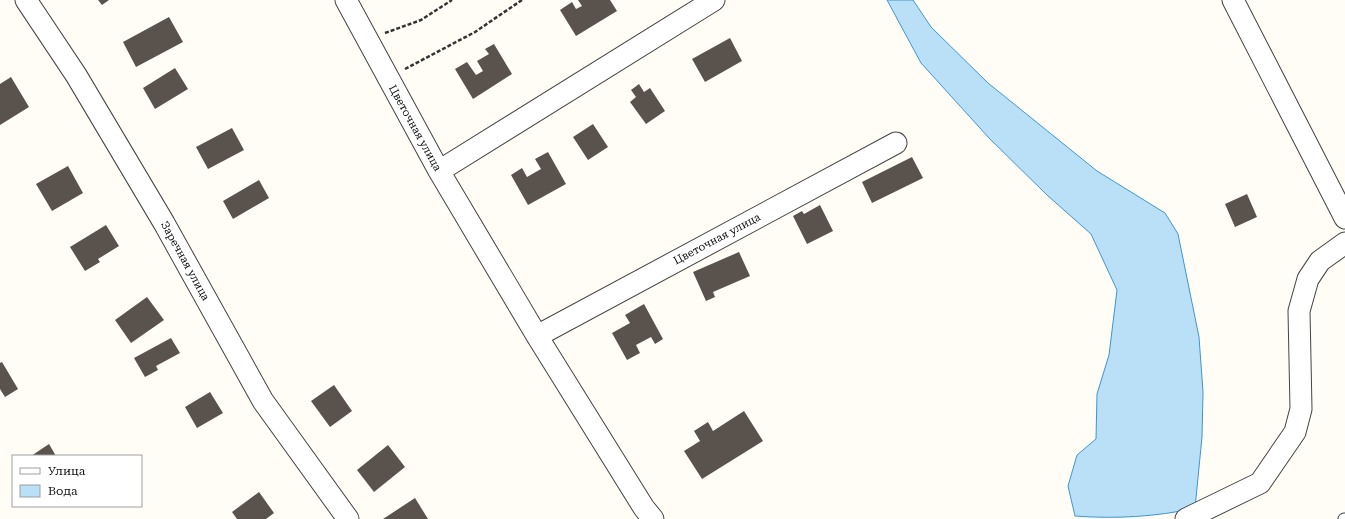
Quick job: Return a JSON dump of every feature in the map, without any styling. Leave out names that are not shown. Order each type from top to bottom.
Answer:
[{"type":"street","name":"Заречная улица","points":[[26,0],[76,75],[164,223],[263,401],[348,519]]},
{"type":"street","name":"Цветочная улица","points":[[346,0],[368,39],[387,78],[439,171],[537,336],[644,508],[653,519]]},
{"type":"street","points":[[439,171],[714,0]]},
{"type":"street","points":[[1233,0],[1345,218]]},
{"type":"street","name":"Цветочная улица","points":[[537,336],[896,143]]},
{"type":"street","points":[[1186,519],[1260,483],[1295,432],[1301,409],[1299,311],[1308,279],[1320,261],[1345,243]]},
{"type":"path","points":[[368,39],[421,20],[452,0]]},
{"type":"path","points":[[387,78],[476,32],[522,0]]},
{"type":"water","points":[[887,0],[913,0],[931,27],[988,83],[1097,171],[1165,213],[1178,234],[1199,337],[1203,392],[1202,437],[1195,508],[1135,516],[1075,516],[1068,486],[1077,455],[1096,439],[1097,394],[1109,355],[1117,290],[1091,234],[1047,195],[989,138],[921,63]]},
{"type":"building","points":[[98,0],[109,0],[102,5]]},
{"type":"building","points":[[578,0],[610,0],[617,11],[576,36],[560,10],[572,2],[576,9],[582,6]]},
{"type":"building","points":[[169,17],[183,42],[136,67],[123,42]]},
{"type":"building","points":[[730,38],[742,61],[705,82],[692,59]]},
{"type":"building","points":[[494,44],[512,74],[473,99],[455,69],[467,62],[476,75],[483,71],[477,61],[489,54],[485,49]]},
{"type":"building","points":[[175,68],[188,89],[155,109],[143,88]]},
{"type":"building","points":[[11,77],[29,107],[0,125],[0,84]]},
{"type":"building","points":[[639,84],[644,92],[650,88],[665,111],[646,124],[630,102],[636,97],[631,90]]},
{"type":"building","points":[[593,124],[608,147],[588,160],[573,137]]},
{"type":"building","points":[[232,128],[244,150],[208,169],[196,147]]},
{"type":"building","points":[[548,152],[566,184],[528,205],[511,175],[522,168],[527,177],[541,169],[535,159]]},
{"type":"building","points":[[912,157],[923,178],[872,203],[862,182]]},
{"type":"building","points":[[68,166],[83,193],[52,211],[36,184]]},
{"type":"building","points":[[259,180],[269,198],[233,219],[223,201]]},
{"type":"building","points":[[1247,194],[1257,217],[1235,227],[1225,204]]},
{"type":"building","points":[[820,205],[833,231],[807,244],[793,216],[802,211],[804,214]]},
{"type":"building","points":[[106,225],[119,246],[98,259],[100,262],[85,271],[70,247]]},
{"type":"building","points":[[739,252],[750,276],[713,292],[715,297],[706,301],[693,272]]},
{"type":"building","points":[[147,297],[164,320],[131,343],[115,320]]},
{"type":"building","points":[[644,304],[663,339],[655,344],[651,337],[636,345],[640,353],[627,360],[612,333],[630,323],[625,315]]},
{"type":"building","points":[[171,338],[180,353],[156,366],[158,370],[145,377],[134,358]]},
{"type":"building","points":[[2,362],[18,389],[5,397],[0,389],[0,363]]},
{"type":"building","points":[[334,385],[352,411],[330,427],[311,401]]},
{"type":"building","points":[[210,392],[223,413],[197,428],[185,407]]},
{"type":"building","points":[[744,411],[763,441],[702,479],[684,451],[700,441],[694,431],[708,422],[713,431]]},
{"type":"building","points":[[49,444],[55,455],[32,455]]},
{"type":"building","points":[[388,445],[405,467],[374,492],[357,470]]},
{"type":"building","points":[[259,492],[274,513],[266,519],[237,519],[232,512]]},
{"type":"building","points":[[415,498],[428,519],[383,519]]}]
